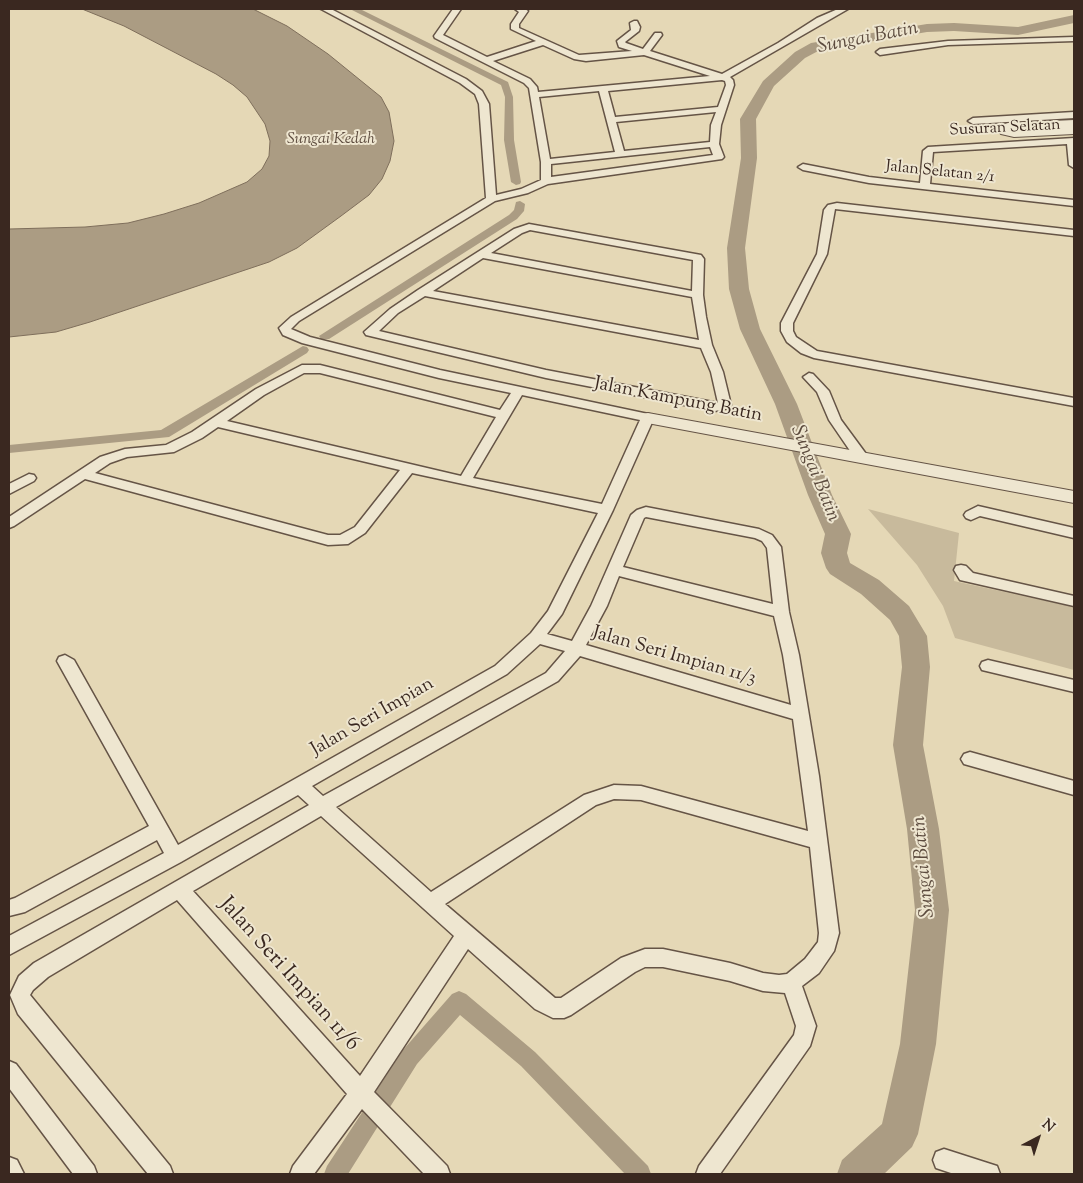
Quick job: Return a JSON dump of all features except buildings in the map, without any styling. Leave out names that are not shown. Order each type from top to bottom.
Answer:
[{"type":"street","points":[[325,9],[463,81],[479,93],[484,104],[490,199],[518,192],[546,181],[718,157],[714,144],[716,125],[730,86],[729,80],[620,43],[633,34],[636,27],[634,23]]},
{"type":"street","points":[[457,9],[438,36],[488,60],[531,84],[535,95],[546,162],[546,181]]},
{"type":"street","points":[[520,9],[524,11],[515,24],[515,29],[580,58],[644,52]]},
{"type":"street","points":[[535,95],[723,77],[781,45],[820,20],[844,9]]},
{"type":"street","points":[[644,52],[658,35]]},
{"type":"street","points":[[880,52],[948,43],[1074,40]]},
{"type":"street","points":[[488,60],[542,42]]},
{"type":"street","points":[[603,88],[620,154]]},
{"type":"street","points":[[611,120],[723,109]]},
{"type":"street","points":[[973,121],[1074,116]]},
{"type":"street","points":[[1011,130],[1074,123]]},
{"type":"street","points":[[1011,130],[1073,137],[1074,165]]},
{"type":"street","name":"Susuran Selatan","points":[[925,186],[928,151],[938,148],[1073,137]]},
{"type":"street","points":[[546,162],[714,144]]},
{"type":"street","name":"Jalan Selatan 2/1","points":[[803,167],[869,180],[1074,202]]},
{"type":"street","name":"Jalan Kampung Batin","points":[[490,199],[295,319],[285,328],[295,336],[335,348],[439,374],[518,391],[648,418],[1074,497]]},
{"type":"street","points":[[1074,233],[837,206],[832,207],[822,254],[787,323],[787,331],[791,339],[805,350],[814,354],[1074,402]]},
{"type":"street","points":[[529,227],[691,255],[699,259],[697,295],[706,345],[717,372],[724,405],[720,407],[546,374],[370,332],[394,311],[482,255],[518,231],[529,227]]},
{"type":"street","points":[[482,255],[697,295]]},
{"type":"street","points":[[422,292],[706,345]]},
{"type":"street","points":[[320,369],[335,348]]},
{"type":"street","points":[[439,374],[454,353]]},
{"type":"street","points":[[388,387],[402,364]]},
{"type":"street","points":[[9,523],[114,456],[125,453],[169,449],[216,422],[260,392],[295,372],[307,368],[320,369],[505,414]]},
{"type":"street","points":[[809,376],[823,392],[835,420],[862,458]]},
{"type":"street","points":[[465,481],[518,391]]},
{"type":"street","name":"Jalan Seri Impian","points":[[9,946],[175,856],[501,670],[537,637],[554,614],[606,510],[648,418]]},
{"type":"street","points":[[216,422],[465,481],[606,510]]},
{"type":"street","points":[[86,475],[328,540],[343,540],[360,530],[409,468]]},
{"type":"street","points":[[9,490],[29,478]]},
{"type":"street","points":[[970,515],[978,511],[1074,533]]},
{"type":"street","points":[[162,1174],[25,1007],[20,995],[26,983],[41,970],[322,806],[541,684],[561,669],[576,649],[600,606],[638,516],[646,512],[759,534],[767,538],[774,547],[782,612],[801,715],[819,842],[829,934],[828,940],[821,955],[812,966],[791,983],[763,982],[730,972],[663,958],[645,958],[628,965],[564,1008],[553,1008],[542,1002],[430,903],[322,806],[299,785]]},
{"type":"street","points":[[615,570],[782,612]]},
{"type":"street","points":[[961,570],[965,576],[971,578],[1074,601]]},
{"type":"street","name":"Jalan Seri Impian 11/3","points":[[537,637],[801,715]]},
{"type":"street","points":[[65,661],[175,856]]},
{"type":"street","points":[[988,666],[1074,686]]},
{"type":"street","points":[[970,759],[1074,788]]},
{"type":"street","points":[[430,903],[590,800],[614,792],[641,793],[819,842]]},
{"type":"street","points":[[9,908],[18,906],[160,829]]},
{"type":"street","name":"Jalan Seri Impian 11/6","points":[[180,890],[365,1098],[439,1174]]},
{"type":"street","points":[[301,1174],[365,1098],[466,935]]},
{"type":"street","points":[[707,1174],[803,1039],[806,1026],[791,983]]},
{"type":"street","points":[[9,1071],[86,1174]]},
{"type":"street","points":[[944,1160],[989,1174]]},
{"type":"street","points":[[9,1168],[13,1174]]},
{"type":"shaded area","points":[[868,509],[959,533],[954,581],[1074,607],[1074,670],[955,638],[943,606],[917,565]]},
{"type":"water","name":"Sungai Kedah","points":[[82,9],[253,9],[287,26],[328,54],[381,97],[389,112],[394,141],[390,161],[382,179],[369,195],[341,216],[297,248],[269,262],[56,332],[9,337],[9,229],[85,227],[128,223],[164,214],[199,203],[247,182],[262,169],[269,156],[270,141],[265,124],[247,97],[233,85],[216,74],[124,26]]},
{"type":"waterway","points":[[354,9],[505,84],[509,97],[509,140],[516,182]]},
{"type":"waterway","name":"Sungai Batin","points":[[856,1174],[899,1134],[918,1044],[932,910],[923,829],[908,745],[916,667],[913,636],[900,613],[870,587],[839,568],[834,553],[838,534],[820,495],[786,404],[750,329],[739,289],[736,248],[749,158],[748,119],[768,84],[800,55],[816,46],[927,28],[954,27],[1018,31],[1074,19]]},
{"type":"waterway","points":[[325,336],[513,217],[519,211],[520,204]]},
{"type":"waterway","points":[[9,449],[164,434],[303,350]]},
{"type":"waterway","points":[[335,1174],[410,1057],[459,1001],[528,1059],[640,1174]]}]
